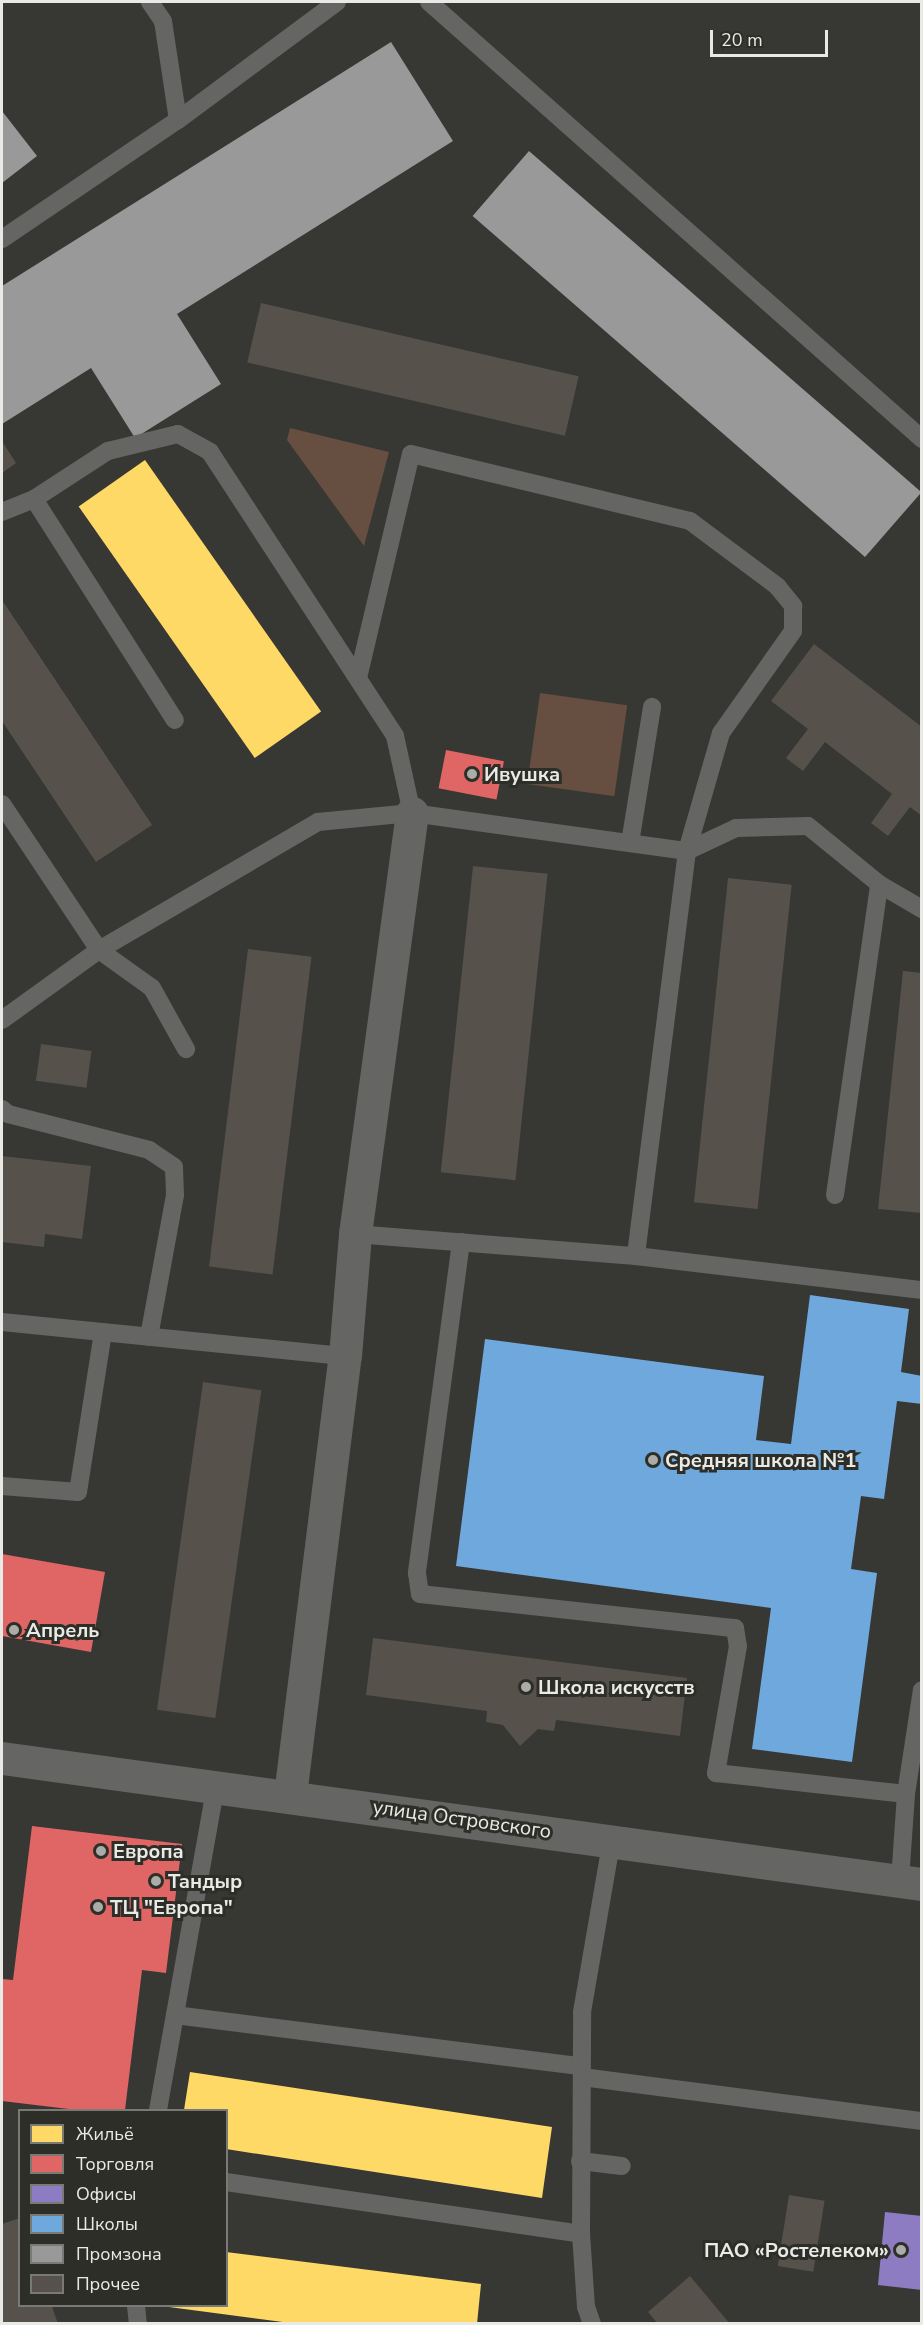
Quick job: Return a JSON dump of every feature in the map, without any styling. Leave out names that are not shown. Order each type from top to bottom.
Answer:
[{"type":"street","points":[[290,1795],[345,1356],[355,1234],[412,813]]},
{"type":"street","name":"улица Островского","points":[[2,1758],[290,1795],[911,1882]]},
{"type":"lane","points":[[150,2],[163,21],[178,120]]},
{"type":"lane","points":[[2,239],[178,120],[337,2]]},
{"type":"lane","points":[[429,2],[921,439]]},
{"type":"lane","points":[[2,512],[34,499],[108,451],[178,434],[210,452],[394,736],[412,813]]},
{"type":"lane","points":[[358,678],[411,454],[690,522],[777,586],[793,606],[793,631],[721,734],[687,851],[636,1256]]},
{"type":"lane","points":[[34,499],[174,720]]},
{"type":"lane","points":[[630,843],[652,707]]},
{"type":"lane","points":[[2,804],[99,950],[152,988],[186,1049]]},
{"type":"lane","points":[[2,1020],[99,950],[318,822],[412,813],[687,851],[736,828],[808,826],[879,884],[921,909]]},
{"type":"lane","points":[[835,1195],[879,884]]},
{"type":"lane","points":[[2,1109],[8,1114],[149,1150],[174,1167],[175,1194],[149,1336]]},
{"type":"lane","points":[[355,1234],[636,1256],[921,1290]]},
{"type":"lane","points":[[460,1242],[417,1573],[420,1594],[735,1628],[738,1646],[716,1773],[727,1777],[906,1794]]},
{"type":"lane","points":[[2,1322],[345,1356]]},
{"type":"lane","points":[[2,1486],[78,1492],[103,1332]]},
{"type":"lane","points":[[911,1882],[906,1794],[921,1690]]},
{"type":"lane","points":[[158,2109],[216,1786]]},
{"type":"lane","points":[[592,2324],[586,2307],[581,2234],[582,2012],[612,1839]]},
{"type":"lane","points":[[175,2015],[921,2121]]},
{"type":"lane","points":[[580,2161],[622,2166]]},
{"type":"lane","points":[[228,2182],[581,2234]]},
{"type":"lane","points":[[136,2307],[138,2324]]},
{"type":"shaded area","points":[[290,428],[389,452],[364,546],[287,440]]},
{"type":"shaded area","points":[[540,693],[627,705],[614,796],[527,784]]},
{"type":"building: Жильё","points":[[145,460],[321,711],[255,758],[79,506]]},
{"type":"building: Жильё","points":[[190,2072],[552,2127],[542,2198],[228,2149],[228,2109],[184,2109]]},
{"type":"building: Жильё","points":[[228,2252],[481,2284],[477,2324],[298,2324],[169,2307],[228,2307]]},
{"type":"building: Торговля","name":"Ивушка","points":[[446,750],[504,761],[496,800],[439,788]]},
{"type":"building: Торговля","points":[[2,1554],[105,1572],[91,1652],[2,1636]]},
{"type":"building: Торговля","name":"ТЦ \"Европа\"","points":[[32,1826],[182,1844],[166,1973],[142,1970],[125,2109],[69,2109],[2,2101],[2,1979],[13,1980]]},
{"type":"building: Офисы","name":"ПАО «Ростелеком»","points":[[885,2212],[922,2216],[922,2290],[878,2285]]},
{"type":"building: Школы","points":[[810,1295],[909,1309],[901,1372],[922,1376],[922,1404],[897,1401],[884,1499],[861,1496],[851,1569],[877,1573],[852,1762],[752,1749],[771,1608],[456,1566],[485,1339],[764,1376],[756,1440],[791,1444]]},
{"type":"building: Промзона","points":[[391,42],[453,141],[177,314],[221,384],[135,438],[91,368],[2,424],[2,286]]},
{"type":"building: Промзона","points":[[2,111],[37,156],[2,183]]},
{"type":"building: Промзона","points":[[529,151],[921,492],[865,557],[473,216]]},
{"type":"building: Прочее","points":[[261,303],[579,376],[565,436],[247,362]]},
{"type":"building: Прочее","points":[[2,441],[16,463],[2,473]]},
{"type":"building: Прочее","points":[[2,600],[152,825],[96,862],[2,721]]},
{"type":"building: Прочее","points":[[814,644],[922,727],[922,816],[910,807],[888,836],[871,823],[892,794],[825,742],[803,771],[786,758],[808,729],[771,701]]},
{"type":"building: Прочее","points":[[473,866],[548,874],[515,1180],[441,1172]]},
{"type":"building: Прочее","points":[[728,878],[792,885],[758,1209],[694,1202]]},
{"type":"building: Прочее","points":[[248,949],[312,957],[273,1274],[209,1267]]},
{"type":"building: Прочее","points":[[903,971],[922,973],[922,1213],[878,1209]]},
{"type":"building: Прочее","points":[[41,1044],[92,1051],[86,1088],[36,1081]]},
{"type":"building: Прочее","points":[[2,1156],[91,1166],[82,1239],[45,1234],[44,1247],[2,1242]]},
{"type":"building: Прочее","points":[[203,1382],[261,1390],[215,1718],[157,1710]]},
{"type":"building: Прочее","name":"Школа искусств","points":[[373,1638],[687,1678],[680,1736],[556,1720],[554,1731],[538,1729],[520,1746],[503,1725],[486,1722],[487,1711],[366,1695]]},
{"type":"building: Прочее","points":[[789,2195],[825,2201],[813,2272],[778,2266]]},
{"type":"building: Прочее","points":[[18,2219],[18,2307],[52,2307],[58,2324],[2,2324],[2,2224]]},
{"type":"building: Прочее","points":[[690,2276],[730,2324],[658,2324],[648,2312]]},
{"type":"place","name":"Ивушка","points":[[472,774]]},
{"type":"place","name":"Средняя школа №1","points":[[653,1460]]},
{"type":"place","name":"Апрель","points":[[14,1630]]},
{"type":"place","name":"Школа искусств","points":[[526,1687]]},
{"type":"place","name":"Европа","points":[[101,1851]]},
{"type":"place","name":"Тандыр","points":[[156,1881]]},
{"type":"place","name":"ТЦ \"Европа\"","points":[[98,1907]]},
{"type":"place","name":"ПАО «Ростелеком»","points":[[901,2250]]}]
